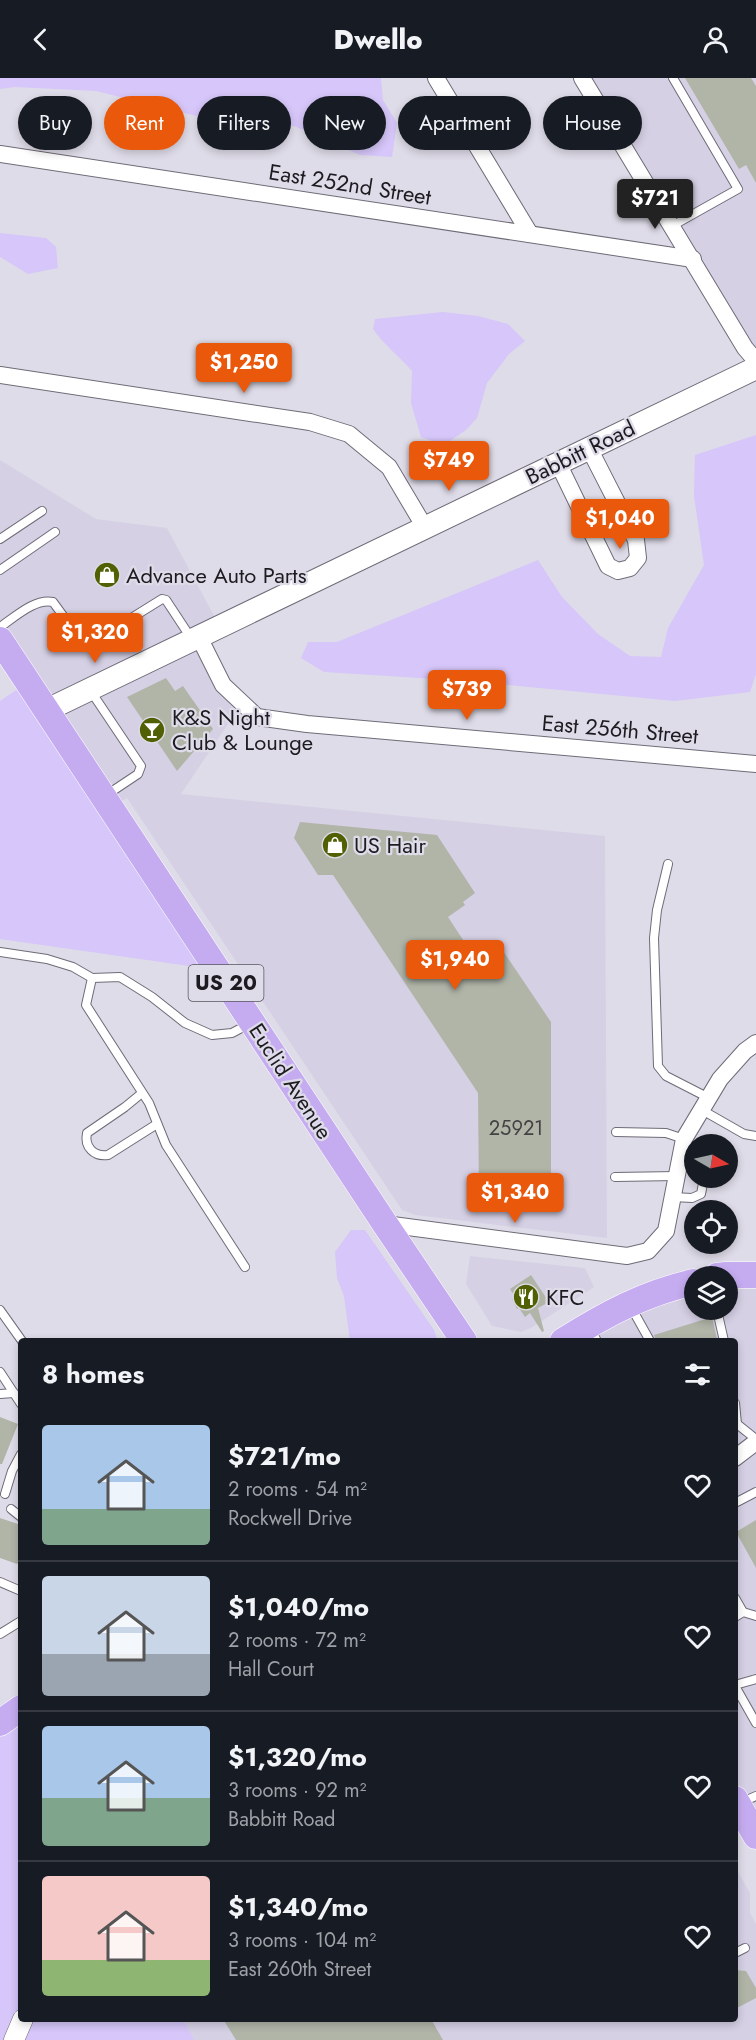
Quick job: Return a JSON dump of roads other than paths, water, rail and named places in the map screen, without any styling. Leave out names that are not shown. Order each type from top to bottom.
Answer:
[{"type":"main road","name":"Babbitt Road","points":[[47,710],[424,526],[756,368]]},
{"type":"main road","name":"Euclid Avenue","points":[[0,640],[385,1224],[463,1338]]},
{"type":"main road","points":[[738,1275],[756,1275]]},
{"type":"main road","points":[[574,1338],[593,1333],[606,1314],[666,1288],[684,1284]]},
{"type":"main road","points":[[0,1723],[18,1710]]},
{"type":"main road","points":[[743,1800],[756,1835]]},
{"type":"street","points":[[436,78],[530,234]]},
{"type":"street","points":[[582,78],[745,348],[756,361]]},
{"type":"street","name":"East 252nd Street","points":[[0,154],[693,259]]},
{"type":"street","points":[[0,375],[310,422],[349,434],[389,468],[424,526]]},
{"type":"street","points":[[558,463],[608,566],[618,571],[630,568],[638,558],[636,540],[589,448]]},
{"type":"street","name":"East 256th Street","points":[[196,638],[223,684],[257,717],[307,724],[756,764]]},
{"type":"street","points":[[692,1134],[705,1104],[720,1079],[745,1051],[756,1043]]},
{"type":"street","points":[[385,1224],[627,1256],[648,1251],[666,1231],[684,1154]]},
{"type":"street","points":[[738,1456],[756,1441]]},
{"type":"street","points":[[14,2040],[22,2022]]},
{"type":"lane","points":[[672,226],[738,189],[673,78]]},
{"type":"lane","points":[[0,539],[42,511]]},
{"type":"lane","points":[[0,570],[55,532]]},
{"type":"lane","points":[[0,627],[35,604],[45,601],[53,602],[80,639],[93,642],[162,599],[166,600],[196,638]]},
{"type":"lane","points":[[90,689],[141,766],[138,774],[104,797]]},
{"type":"lane","points":[[668,864],[657,910],[654,938],[658,1066],[666,1076],[744,1134],[756,1136]]},
{"type":"lane","points":[[0,952],[47,959],[74,967],[92,978],[120,977],[152,997],[186,1023],[212,1035],[232,1033],[252,1022]]},
{"type":"lane","points":[[92,978],[86,1005],[149,1103],[166,1145],[245,1267]]},
{"type":"lane","points":[[142,1093],[87,1133],[87,1144],[93,1152],[108,1155],[157,1124]]},
{"type":"lane","points":[[616,1132],[666,1133],[684,1142]]},
{"type":"lane","points":[[615,1177],[677,1176]]},
{"type":"lane","points":[[673,1197],[692,1198],[701,1194],[702,1188]]},
{"type":"lane","points":[[630,1304],[648,1338]]},
{"type":"lane","points":[[0,1310],[20,1338]]},
{"type":"lane","points":[[719,1320],[723,1338]]},
{"type":"lane","points":[[0,1372],[18,1400]]},
{"type":"lane","points":[[0,1394],[14,1394]]},
{"type":"lane","points":[[738,1426],[756,1441]]},
{"type":"lane","points":[[5,1494],[18,1460]]},
{"type":"lane","points":[[738,1501],[756,1492]]},
{"type":"lane","points":[[11,1509],[18,1515]]},
{"type":"lane","points":[[0,1582],[18,1590]]},
{"type":"lane","points":[[739,1614],[756,1616]]},
{"type":"lane","points":[[2,1631],[18,1623]]},
{"type":"lane","points":[[738,1685],[756,1679]]},
{"type":"lane","points":[[738,1691],[756,1723]]},
{"type":"lane","points":[[738,1952],[745,1948]]},
{"type":"place","name":"Advance Auto Parts","points":[[107,575]]},
{"type":"place","name":"K&S Night Club & Lounge","points":[[152,730]]},
{"type":"place","name":"US Hair","points":[[335,845]]},
{"type":"place","name":"KFC","points":[[526,1297]]}]
